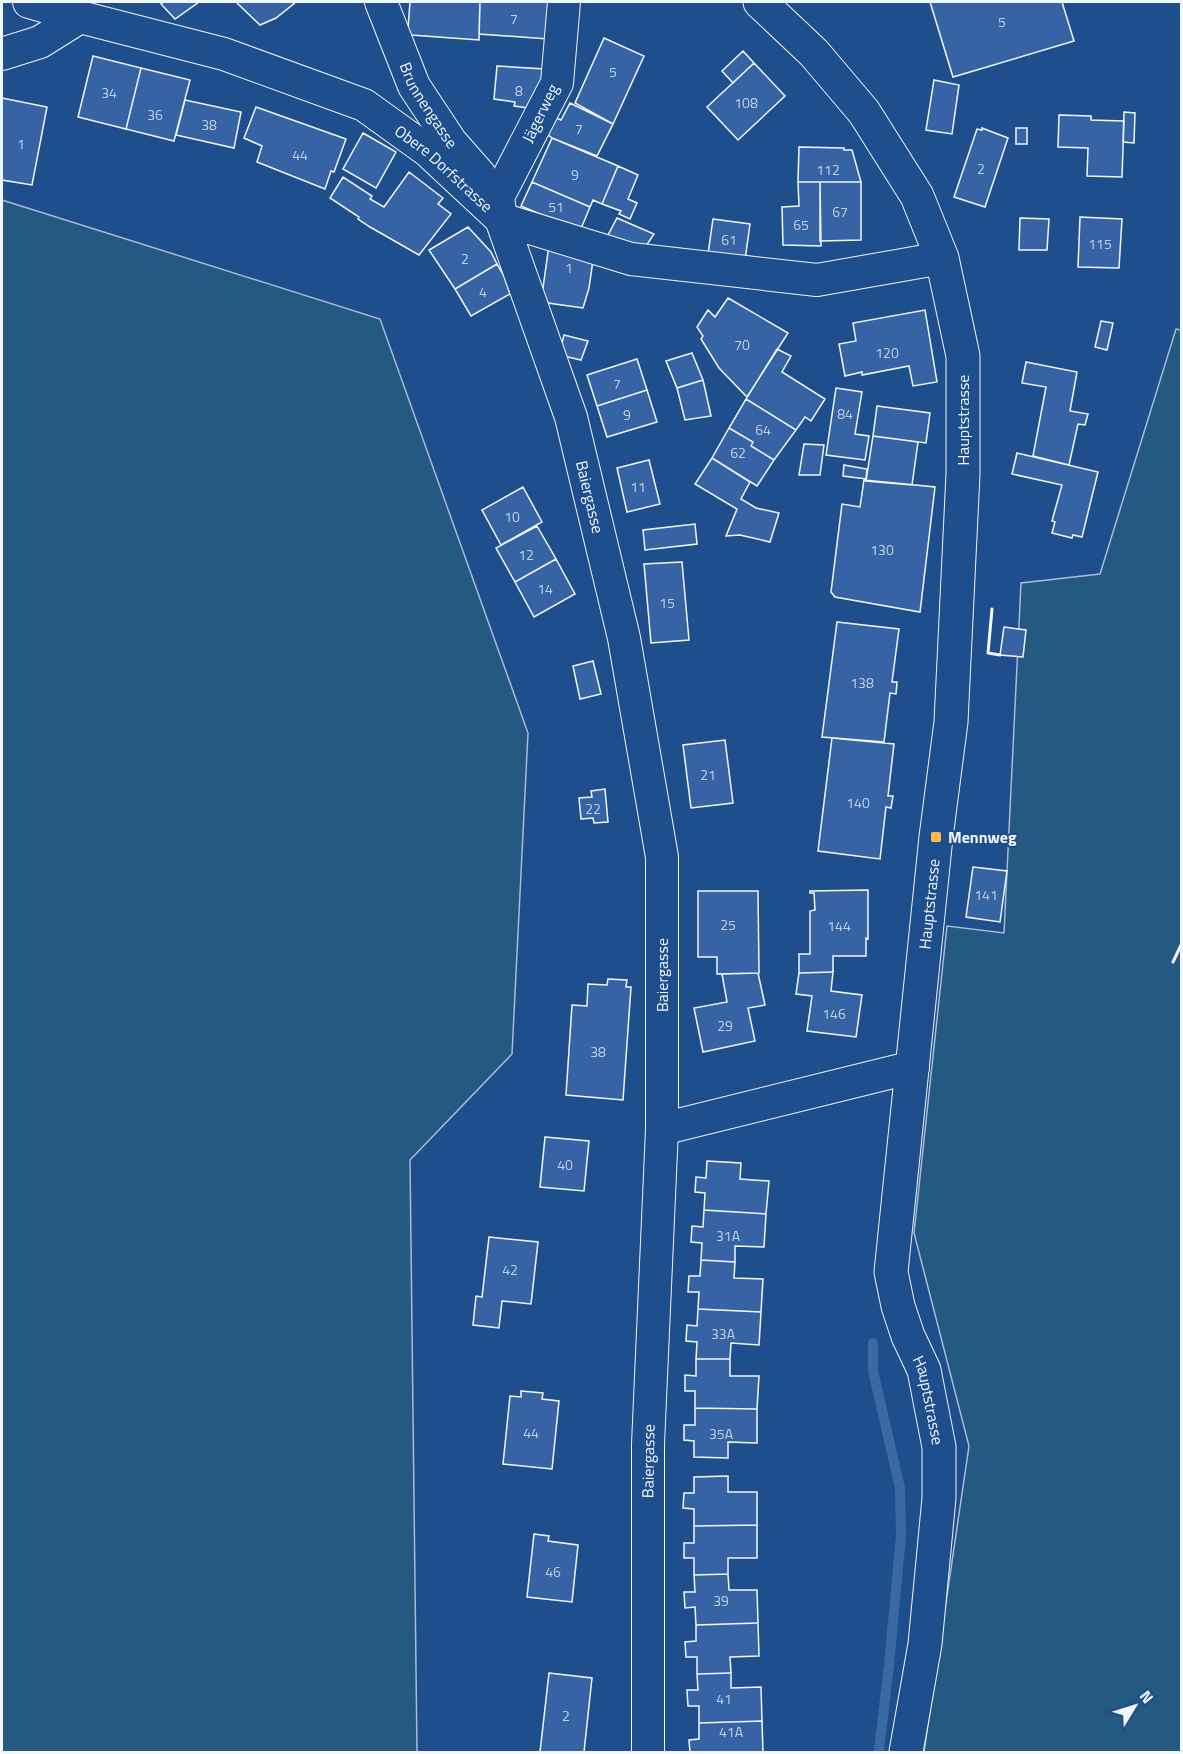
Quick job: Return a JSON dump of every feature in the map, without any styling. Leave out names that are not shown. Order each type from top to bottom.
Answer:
[{"type":"street","name":"Obere Dorfstrasse","points":[[29,2],[224,54],[364,105],[428,151],[499,208],[631,259],[817,280],[942,258]]},
{"type":"street","name":"Brunnengasse","points":[[381,2],[414,86],[499,208]]},
{"type":"street","name":"Jägerweg","points":[[499,208],[557,83],[564,2]]},
{"type":"street","name":"Hauptstrasse","points":[[760,2],[814,53],[864,112],[917,196],[942,258],[963,356],[962,496],[951,722],[936,837],[891,1272],[898,1306],[908,1336],[924,1370],[939,1447],[939,1498],[925,1644],[906,1752]]},
{"type":"street","points":[[2,54],[40,42],[80,17]]},
{"type":"street","name":"Baiergasse","points":[[499,208],[571,417],[624,638],[662,857],[662,1129],[648,1444],[648,1752]]},
{"type":"street","points":[[662,1129],[913,1067]]},
{"type":"shaded area","points":[[2,200],[380,319],[528,733],[512,1054],[410,1160],[417,1752],[2,1752]]},
{"type":"shaded area","points":[[1176,329],[1181,330],[1181,1752],[924,1752],[969,1446],[914,1233],[947,926],[1004,933],[1021,583],[1100,574]]},
{"type":"building","points":[[164,2],[199,2],[175,19],[161,4]]},
{"type":"building","points":[[238,2],[296,2],[276,18],[260,25]]},
{"type":"building","points":[[410,2],[480,2],[479,40],[411,35],[408,28]]},
{"type":"building","points":[[480,2],[550,2],[548,39],[479,34]]},
{"type":"building","points":[[930,2],[1062,2],[1074,41],[953,77]]},
{"type":"building","points":[[604,38],[644,56],[613,124],[575,103]]},
{"type":"building","points":[[743,51],[754,63],[733,83],[722,71]]},
{"type":"building","points":[[93,56],[141,68],[126,129],[78,117]]},
{"type":"building","points":[[754,63],[785,96],[738,140],[707,107]]},
{"type":"building","points":[[497,66],[545,69],[536,109],[514,106],[515,102],[494,99]]},
{"type":"building","points":[[141,68],[190,80],[174,141],[126,129]]},
{"type":"building","points":[[934,80],[959,85],[952,134],[926,130]]},
{"type":"building","points":[[2,98],[47,107],[32,185],[2,180]]},
{"type":"building","points":[[185,100],[241,112],[234,148],[176,135]]},
{"type":"building","points":[[570,103],[613,124],[597,156],[552,138],[546,133],[554,117],[561,120]]},
{"type":"building","points":[[256,107],[346,139],[325,189],[257,162],[262,146],[244,138]]},
{"type":"building","points":[[1124,112],[1135,113],[1134,143],[1123,142]]},
{"type":"building","points":[[1059,115],[1091,116],[1091,120],[1124,121],[1122,177],[1087,176],[1088,148],[1058,147]]},
{"type":"building","points":[[982,128],[1008,138],[985,207],[954,197],[977,129],[982,130]]},
{"type":"building","points":[[1016,128],[1027,128],[1027,144],[1016,144]]},
{"type":"building","points":[[363,133],[396,152],[376,188],[343,169]]},
{"type":"building","points":[[552,138],[618,166],[602,204],[593,200],[590,207],[532,182]]},
{"type":"building","points":[[799,147],[852,150],[861,182],[798,182]]},
{"type":"building","points":[[618,166],[638,175],[628,199],[637,203],[630,219],[619,214],[621,211],[602,204]]},
{"type":"building","points":[[409,172],[443,198],[438,204],[451,214],[419,255],[370,227],[330,198],[343,177],[372,196],[370,199],[384,207]]},
{"type":"building","points":[[532,182],[590,207],[580,231],[521,206]]},
{"type":"building","points":[[798,182],[820,182],[821,246],[783,245],[782,207],[799,206]]},
{"type":"building","points":[[820,182],[861,182],[861,240],[820,241]]},
{"type":"building","points":[[1080,217],[1122,219],[1119,268],[1078,267]]},
{"type":"building","points":[[617,218],[654,234],[646,246],[607,237]]},
{"type":"building","points":[[1020,218],[1049,219],[1047,250],[1019,250]]},
{"type":"building","points":[[713,219],[750,224],[745,260],[708,254]]},
{"type":"building","points":[[468,227],[491,252],[497,264],[455,289],[429,250]]},
{"type":"building","points":[[549,245],[594,253],[589,288],[583,308],[541,302]]},
{"type":"building","points":[[497,264],[510,294],[471,316],[455,289]]},
{"type":"building","points":[[728,298],[788,333],[747,397],[719,368],[701,339],[703,336],[697,327],[708,310],[715,317]]},
{"type":"building","points":[[925,310],[937,382],[913,386],[909,366],[845,376],[839,344],[856,341],[853,323]]},
{"type":"building","points":[[1101,321],[1113,323],[1107,350],[1095,347]]},
{"type":"building","points":[[564,335],[588,341],[581,360],[559,355]]},
{"type":"building","points":[[777,349],[791,356],[782,372],[825,399],[811,421],[805,417],[796,430],[746,399]]},
{"type":"building","points":[[692,353],[703,380],[677,388],[666,361]]},
{"type":"building","points":[[637,359],[647,390],[597,406],[587,375]]},
{"type":"building","points":[[1026,362],[1077,372],[1070,411],[1088,414],[1085,425],[1078,424],[1069,465],[1033,456],[1046,387],[1022,383]]},
{"type":"building","points":[[703,380],[711,416],[685,420],[677,388]]},
{"type":"building","points":[[836,388],[862,392],[855,434],[869,436],[865,460],[826,455]]},
{"type":"building","points":[[647,390],[657,422],[607,437],[597,406]]},
{"type":"building","points":[[746,399],[796,430],[774,460],[751,446],[753,442],[729,428]]},
{"type":"building","points":[[877,406],[930,413],[926,443],[873,436]]},
{"type":"building","points":[[729,428],[753,442],[751,446],[774,460],[757,486],[712,458]]},
{"type":"building","points":[[873,436],[918,442],[912,485],[866,481]]},
{"type":"building","points":[[804,444],[824,445],[820,475],[799,475]]},
{"type":"building","points":[[1017,453],[1098,472],[1082,537],[1073,535],[1072,538],[1052,533],[1055,522],[1052,521],[1062,485],[1012,474]]},
{"type":"building","points":[[712,458],[750,482],[741,499],[756,508],[779,513],[770,542],[740,535],[726,536],[737,509],[695,484]]},
{"type":"building","points":[[649,460],[660,504],[627,512],[617,468]]},
{"type":"building","points":[[844,465],[867,469],[866,479],[843,476]]},
{"type":"building","points":[[864,480],[935,487],[920,612],[835,597],[831,592],[842,504],[860,507]]},
{"type":"building","points":[[523,487],[542,522],[501,545],[482,510]]},
{"type":"building","points":[[695,524],[697,544],[645,550],[643,530]]},
{"type":"building","points":[[537,526],[556,559],[515,582],[496,548]]},
{"type":"building","points":[[556,559],[575,594],[534,617],[515,582]]},
{"type":"building","points":[[682,562],[689,640],[651,643],[644,564]]},
{"type":"building","points":[[837,622],[899,629],[892,682],[897,682],[896,694],[890,693],[884,742],[822,737]]},
{"type":"building","points":[[1004,627],[1026,630],[1023,657],[1000,655]]},
{"type":"building","points":[[593,661],[601,694],[580,699],[573,666]]},
{"type":"building","points":[[832,738],[894,744],[888,796],[893,796],[891,808],[886,807],[880,859],[818,851]]},
{"type":"building","points":[[725,740],[733,803],[691,808],[683,745]]},
{"type":"building","points":[[605,789],[608,822],[594,823],[593,818],[581,819],[579,798],[592,797],[591,791]]},
{"type":"building","points":[[973,867],[1007,871],[1000,922],[966,917]]},
{"type":"building","points":[[868,890],[866,956],[833,956],[833,972],[799,973],[799,954],[810,954],[810,911],[815,910],[814,893],[810,891]]},
{"type":"building","points":[[698,891],[758,891],[759,973],[717,974],[717,957],[698,957]]},
{"type":"building","points":[[833,972],[831,991],[862,995],[856,1037],[807,1031],[812,996],[796,994],[799,973]]},
{"type":"building","points":[[758,973],[765,1005],[748,1008],[755,1041],[703,1052],[694,1008],[727,1002],[722,974]]},
{"type":"building","points":[[608,979],[627,980],[626,987],[631,987],[623,1100],[566,1095],[572,1005],[587,1006],[588,984],[607,985]]},
{"type":"building","points":[[545,1137],[589,1141],[584,1191],[540,1187]]},
{"type":"building","points":[[707,1161],[741,1163],[740,1179],[769,1181],[766,1214],[704,1210],[705,1193],[695,1192],[696,1177],[706,1178]]},
{"type":"building","points":[[704,1210],[766,1214],[764,1247],[735,1246],[735,1262],[701,1260],[702,1243],[691,1242],[692,1226],[703,1227]]},
{"type":"building","points":[[489,1237],[538,1242],[531,1304],[502,1301],[499,1328],[473,1325],[476,1296],[482,1297]]},
{"type":"building","points":[[701,1260],[735,1262],[734,1278],[763,1279],[761,1312],[698,1309],[699,1292],[688,1292],[689,1276],[700,1276]]},
{"type":"building","points":[[698,1309],[761,1312],[759,1345],[731,1343],[730,1359],[696,1359],[697,1342],[686,1341],[687,1325],[697,1326]]},
{"type":"building","points":[[696,1359],[730,1359],[730,1376],[759,1376],[757,1409],[695,1408],[695,1391],[685,1391],[685,1375],[696,1376]]},
{"type":"building","points":[[521,1391],[543,1393],[542,1399],[559,1401],[552,1469],[503,1464],[510,1396],[521,1397]]},
{"type":"building","points":[[695,1408],[757,1409],[757,1443],[728,1442],[728,1458],[694,1457],[694,1441],[684,1440],[684,1425],[695,1425]]},
{"type":"building","points":[[728,1476],[728,1492],[757,1492],[757,1525],[694,1526],[694,1509],[683,1508],[684,1493],[694,1493],[694,1477]]},
{"type":"building","points":[[757,1525],[757,1558],[728,1558],[728,1574],[694,1575],[694,1558],[684,1558],[684,1543],[694,1543],[694,1526]]},
{"type":"building","points":[[534,1534],[549,1536],[548,1541],[578,1545],[572,1602],[527,1597]]},
{"type":"building","points":[[728,1574],[729,1590],[757,1590],[758,1623],[696,1625],[695,1607],[685,1608],[684,1592],[695,1592],[694,1575]]},
{"type":"building","points":[[758,1623],[759,1656],[730,1657],[731,1673],[697,1674],[697,1657],[686,1657],[685,1642],[696,1641],[696,1625]]},
{"type":"building","points":[[549,1673],[592,1678],[584,1752],[540,1752]]},
{"type":"building","points":[[731,1673],[731,1688],[761,1687],[762,1721],[699,1723],[699,1706],[688,1706],[687,1690],[698,1690],[697,1674]]},
{"type":"building","points":[[762,1721],[763,1752],[690,1752],[689,1740],[699,1739],[699,1723]]},
{"type":"waterway","points":[[873,1343],[873,1371],[900,1488],[901,1536],[879,1750]]},
{"type":"wall","points":[[992,609],[988,653],[1000,655]]},
{"type":"wall","points":[[1173,962],[1182,943]]},
{"type":"place","name":"Mennweg","points":[[936,837]]}]
